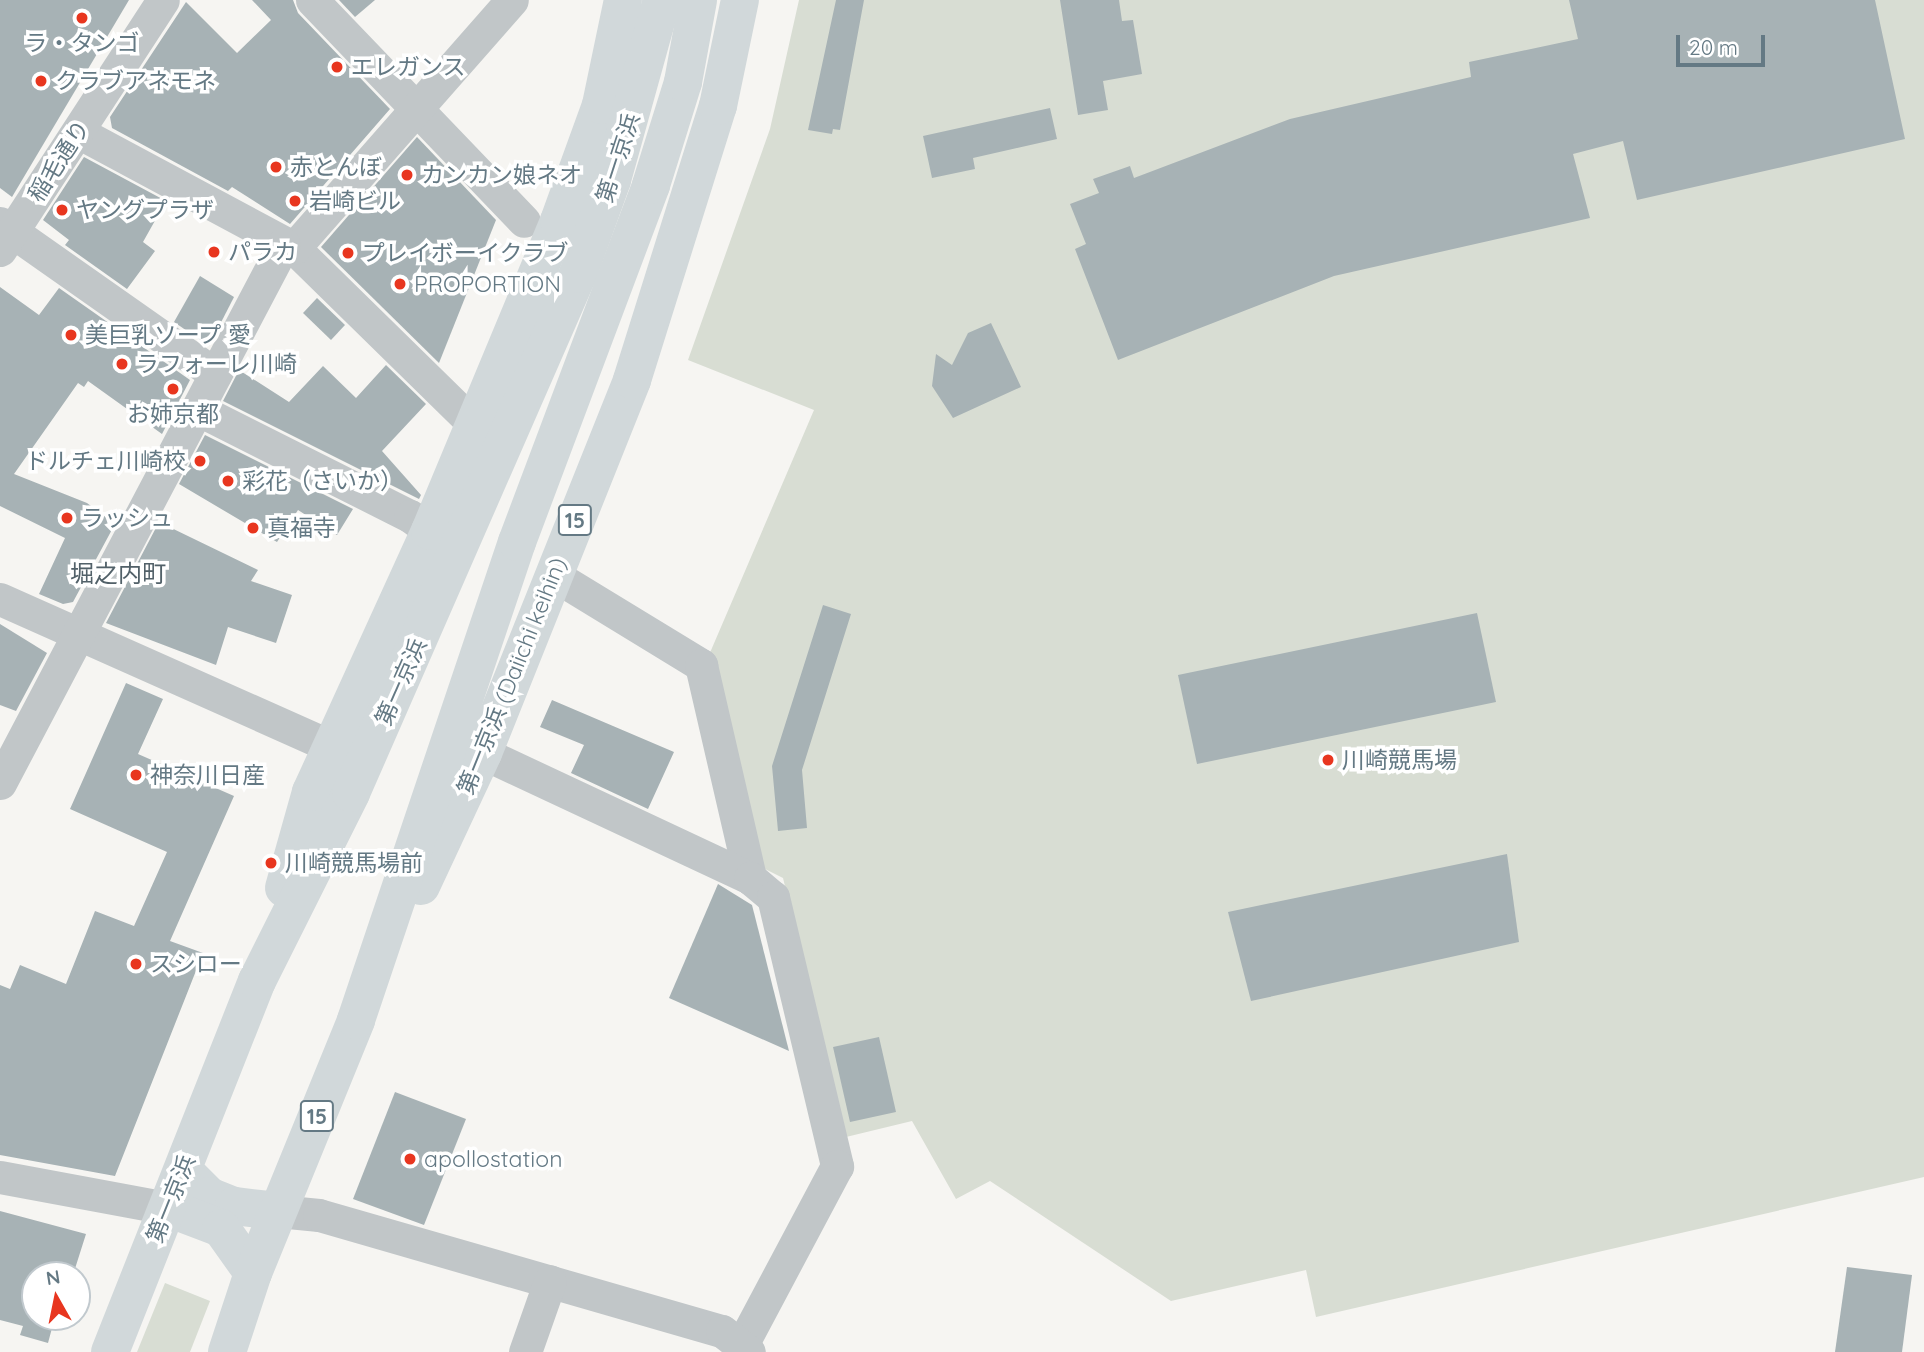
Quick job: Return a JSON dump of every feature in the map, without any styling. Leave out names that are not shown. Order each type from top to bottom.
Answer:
[{"type":"highway","points":[[257,981],[311,792],[334,747],[430,531],[559,222],[601,105],[623,0]]},
{"type":"highway","name":"第一京浜","points":[[110,1352],[257,981],[351,793],[466,540],[587,248],[645,73],[662,0]]},
{"type":"highway","name":"第一京浜","points":[[227,1352],[253,1273],[356,1020],[517,542],[624,259],[683,82],[698,0]]},
{"type":"highway","name":"第一京浜 (Daiichi keihin)","points":[[356,1020],[483,753],[552,574],[632,380],[677,245],[718,106],[740,0]]},
{"type":"highway","points":[[185,1164],[194,1183],[209,1196],[278,1211]]},
{"type":"highway","points":[[168,1208],[221,1228],[253,1273]]},
{"type":"street","name":"稲毛通り","points":[[4,235],[78,132],[163,0]]},
{"type":"street","points":[[312,0],[524,221]]},
{"type":"street","points":[[0,783],[215,374],[289,246],[417,112],[512,0]]},
{"type":"street","points":[[78,132],[289,246],[473,423]]},
{"type":"street","points":[[4,235],[215,374]]},
{"type":"street","points":[[197,409],[410,516],[430,531]]},
{"type":"street","points":[[552,574],[701,665],[750,878]]},
{"type":"street","points":[[0,599],[334,747]]},
{"type":"street","points":[[278,1211],[319,1215],[550,1281],[690,1337],[722,1331],[745,1349],[837,1166],[773,897],[750,878],[483,753]]},
{"type":"street","points":[[0,1177],[168,1208]]},
{"type":"street","points":[[525,1352],[550,1281]]},
{"type":"shaded area","name":"川崎競馬場","points":[[799,0],[1924,0],[1924,1177],[1316,1317],[1306,1270],[1171,1301],[990,1181],[956,1199],[912,1121],[846,1137],[783,878],[755,864],[709,655],[814,410],[688,360],[770,129]]},
{"type":"shaded area","points":[[165,1283],[210,1301],[190,1352],[137,1352]]},
{"type":"building","points":[[0,0],[129,0],[12,197],[0,188]]},
{"type":"building","points":[[252,0],[293,0],[298,13],[390,109],[290,224],[232,187],[228,191],[112,128],[110,117],[186,2],[237,53],[271,20]]},
{"type":"building","points":[[339,0],[375,0],[355,17]]},
{"type":"building","points":[[836,0],[864,0],[840,130],[833,129],[832,134],[808,130]]},
{"type":"building","points":[[1060,0],[1119,0],[1122,21],[1133,20],[1142,74],[1103,81],[1108,110],[1078,115]]},
{"type":"building","points":[[1569,0],[1875,0],[1905,139],[1637,200],[1623,141],[1573,154],[1590,218],[1334,276],[1118,360],[1075,249],[1086,244],[1070,204],[1099,193],[1093,179],[1130,166],[1134,178],[1290,119],[1471,77],[1469,62],[1578,39]]},
{"type":"building","points":[[1050,108],[1057,139],[973,158],[975,169],[932,178],[923,136]]},
{"type":"building","points":[[417,137],[496,220],[439,363],[321,247]]},
{"type":"building","points":[[84,157],[166,201],[143,242],[155,251],[127,289],[65,245],[69,240],[43,220]]},
{"type":"building","points":[[200,276],[234,297],[209,346],[174,322]]},
{"type":"building","points":[[0,287],[39,315],[59,288],[190,380],[162,434],[88,381],[84,387],[78,383],[14,474],[87,503],[115,524],[73,602],[63,604],[39,594],[65,538],[0,506]]},
{"type":"building","points":[[317,298],[345,325],[331,340],[303,313]]},
{"type":"building","points":[[991,323],[1021,387],[953,418],[932,386],[936,354],[952,365],[968,333]]},
{"type":"building","points":[[386,365],[426,404],[382,451],[421,495],[419,499],[223,401],[239,370],[289,402],[323,366],[356,398]]},
{"type":"building","points":[[205,435],[353,509],[337,535],[298,510],[277,542],[179,484]]},
{"type":"building","points":[[159,522],[258,570],[251,581],[292,595],[276,643],[228,627],[216,665],[106,623]]},
{"type":"building","points":[[823,605],[851,614],[802,770],[807,828],[778,831],[772,766]]},
{"type":"building","points":[[1477,613],[1496,702],[1197,764],[1178,675]]},
{"type":"building","points":[[0,624],[47,653],[16,711],[0,705]]},
{"type":"building","points":[[126,683],[163,699],[138,754],[234,796],[170,941],[203,953],[115,1176],[0,1155],[0,985],[10,989],[20,965],[66,984],[95,911],[134,926],[167,852],[70,809]]},
{"type":"building","points":[[552,700],[674,752],[648,809],[571,773],[584,745],[540,727]]},
{"type":"building","points":[[1507,854],[1519,942],[1251,1001],[1228,912]]},
{"type":"building","points":[[718,884],[752,905],[789,1051],[669,998]]},
{"type":"building","points":[[879,1037],[896,1112],[850,1122],[833,1047]]},
{"type":"building","name":"apollostation","points":[[395,1092],[466,1119],[424,1225],[353,1199]]},
{"type":"building","points":[[0,1211],[86,1234],[77,1261],[21,1261],[21,1325],[0,1320]]},
{"type":"building","points":[[1847,1267],[1912,1275],[1902,1352],[1835,1352]]},
{"type":"building","points":[[21,1331],[51,1331],[48,1343],[20,1335]]},
{"type":"place","name":"ラ・タンゴ","points":[[82,18]]},
{"type":"place","name":"エレガンス","points":[[337,67]]},
{"type":"place","name":"クラブアネモネ","points":[[41,81]]},
{"type":"place","name":"赤とんぼ","points":[[276,167]]},
{"type":"place","name":"カンカン娘ネオ","points":[[407,175]]},
{"type":"place","name":"岩崎ビル","points":[[295,201]]},
{"type":"place","name":"ヤングプラザ","points":[[62,210]]},
{"type":"place","name":"パラカ","points":[[214,252]]},
{"type":"place","name":"プレイボーイクラブ","points":[[348,253]]},
{"type":"place","name":"PROPORTION","points":[[400,284]]},
{"type":"place","name":"美巨乳ソープ 愛","points":[[71,335]]},
{"type":"place","name":"ラフォーレ川崎","points":[[122,364]]},
{"type":"place","name":"お姉京都","points":[[173,389]]},
{"type":"place","name":"ドルチェ川崎校","points":[[200,461]]},
{"type":"place","name":"彩花（さいか）","points":[[228,481]]},
{"type":"place","name":"ラッシュ","points":[[67,518]]},
{"type":"place","name":"真福寺","points":[[253,528]]},
{"type":"place","name":"川崎競馬場","points":[[1328,760]]},
{"type":"place","name":"神奈川日産","points":[[136,775]]},
{"type":"place","name":"川崎競馬場前","points":[[271,863]]},
{"type":"place","name":"スシロー","points":[[136,964]]},
{"type":"place","name":"apollostation","points":[[410,1159]]},
{"type":"district","name":"堀之内町","points":[[118,574]]}]
